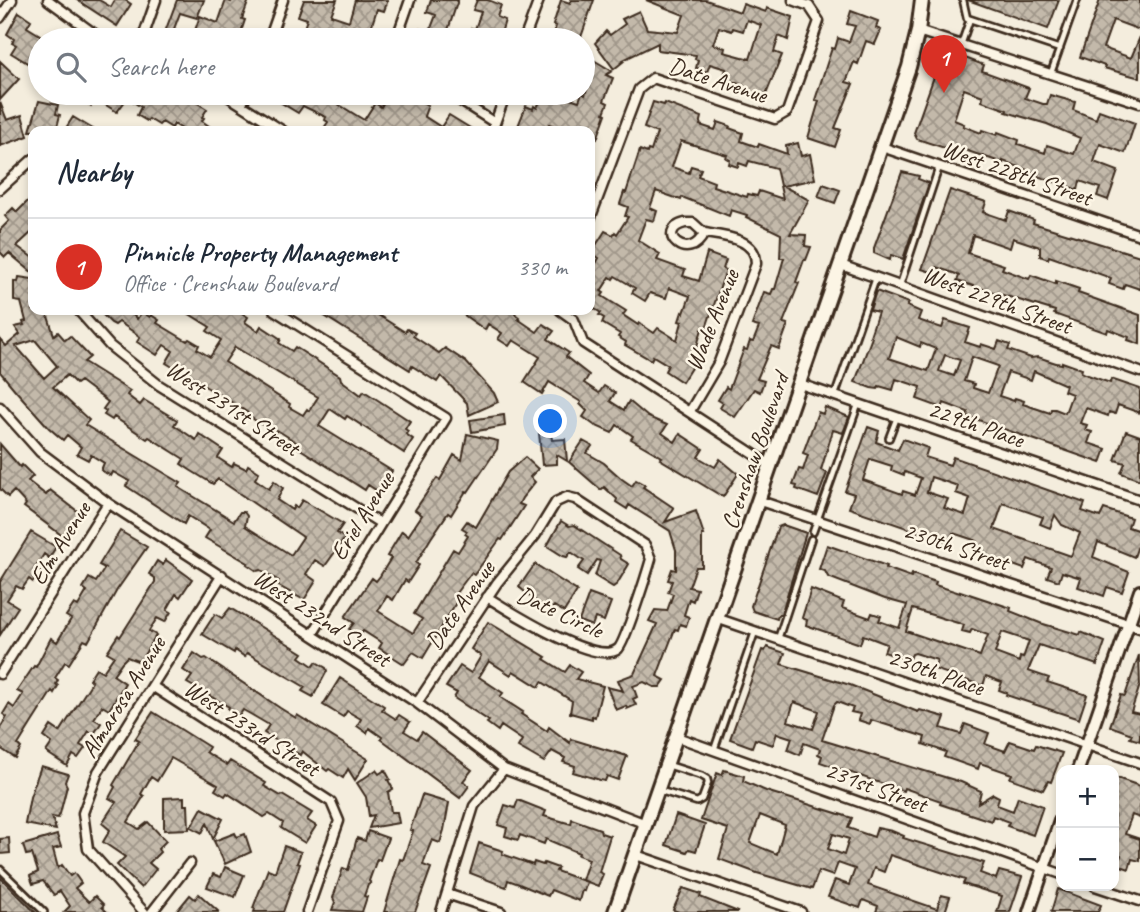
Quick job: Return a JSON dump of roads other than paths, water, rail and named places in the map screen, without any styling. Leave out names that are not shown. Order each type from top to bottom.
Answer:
[{"type":"main road","name":"Crenshaw Boulevard","points":[[615,912],[909,67],[922,0]]},
{"type":"street","points":[[0,18],[12,0]]},
{"type":"street","points":[[48,0],[86,28]]},
{"type":"street","points":[[146,28],[156,0]]},
{"type":"street","points":[[273,28],[283,0]]},
{"type":"street","points":[[400,28],[410,0]]},
{"type":"street","points":[[528,28],[539,0]]},
{"type":"street","name":"Date Avenue","points":[[595,206],[639,89],[653,78],[775,119],[787,112],[819,21],[809,6],[793,0]]},
{"type":"street","points":[[918,31],[1140,102]]},
{"type":"street","points":[[243,105],[275,126]]},
{"type":"street","points":[[464,105],[492,126]]},
{"type":"street","points":[[493,126],[501,105]]},
{"type":"street","name":"West 228th Street","points":[[882,147],[1140,235]]},
{"type":"street","points":[[0,189],[28,164]]},
{"type":"street","name":"Wade Avenue","points":[[690,411],[719,362],[756,264],[756,257],[748,245],[730,237],[704,233]]},
{"type":"street","name":"West 229th Street","points":[[841,265],[1140,372]]},
{"type":"street","name":"West 231st Street","points":[[82,315],[110,346],[159,385],[380,523]]},
{"type":"street","name":"Eriel Avenue","points":[[282,315],[446,418],[312,635]]},
{"type":"street","points":[[567,315],[574,320],[583,342],[772,466]]},
{"type":"street","name":"229th Place","points":[[800,384],[1140,500]]},
{"type":"street","name":"West 232nd Street","points":[[0,407],[40,452],[108,503],[417,703],[504,769],[646,824]]},
{"type":"street","name":"Date Avenue","points":[[417,703],[487,597],[535,536],[556,502],[562,498]]},
{"type":"street","name":"Date Circle","points":[[487,597],[544,632],[596,653],[613,652],[620,648],[651,559],[650,553],[645,545],[575,499],[562,498]]},
{"type":"street","name":"230th Street","points":[[760,501],[1140,628]]},
{"type":"street","name":"Elm Avenue","points":[[0,674],[108,503]]},
{"type":"street","name":"Almarosa Avenue","points":[[144,912],[88,849],[83,813],[98,772],[222,575]]},
{"type":"street","points":[[1080,765],[1140,591]]},
{"type":"street","name":"230th Place","points":[[719,619],[1140,763]]},
{"type":"street","name":"West 233rd Street","points":[[152,686],[331,802],[339,821],[307,912]]},
{"type":"street","name":"231st Street","points":[[677,737],[1056,872]]},
{"type":"street","points":[[441,912],[474,806],[504,769]]},
{"type":"street","points":[[1029,912],[1058,828]]},
{"type":"street","points":[[636,855],[800,912]]},
{"type":"street","points":[[152,912],[190,863]]},
{"type":"street","points":[[1110,891],[1140,901]]},
{"type":"street","points":[[447,894],[501,912]]},
{"type":"lane","points":[[963,0],[967,18],[1060,49]]},
{"type":"lane","points":[[1051,74],[1077,0]]},
{"type":"lane","points":[[961,45],[970,19]]},
{"type":"lane","points":[[899,286],[940,166]]},
{"type":"lane","points":[[834,396],[876,277]]},
{"type":"lane","points":[[778,639],[858,404]]},
{"type":"lane","points":[[889,438],[897,417]]},
{"type":"lane","points":[[714,750],[756,632]]},
{"type":"lane","points":[[658,790],[697,802],[702,799],[705,791],[706,779],[667,764]]},
{"type":"lane","points":[[0,869],[44,912]]},
{"type":"place","name":"Pinnicle Property Management","points":[[944,93]]}]
